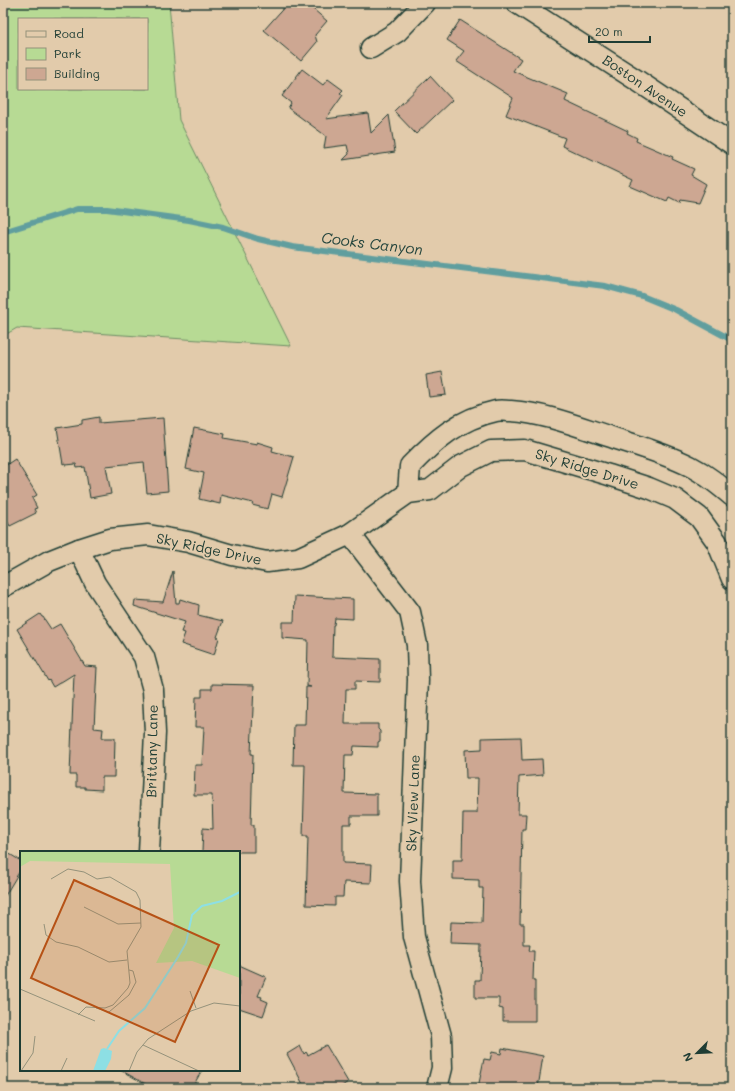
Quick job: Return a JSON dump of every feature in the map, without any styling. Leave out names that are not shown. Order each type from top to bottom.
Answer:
[{"type":"street","points":[[371,48],[397,32],[425,3]]},
{"type":"street","name":"Boston Avenue","points":[[517,3],[732,144]]},
{"type":"street","points":[[408,493],[410,466],[426,449],[447,432],[468,420],[497,411],[524,412],[568,423],[663,455],[692,467],[716,481],[732,496]]},
{"type":"street","name":"Sky Ridge Drive","points":[[3,587],[49,561],[79,550],[110,539],[148,535],[188,542],[232,555],[267,562],[298,558],[350,534],[408,493],[430,490],[461,466],[491,451],[525,450],[622,479],[675,499],[699,517],[717,542],[732,579]]},
{"type":"street","name":"Sky View Lane","points":[[350,534],[410,612],[417,645],[418,680],[410,882],[414,937],[442,1036],[442,1068],[437,1088]]},
{"type":"street","name":"Brittany Lane","points":[[79,550],[95,583],[144,657],[153,690],[155,733],[150,851]]},
{"type":"green space","points":[[3,3],[169,3],[179,120],[291,346],[17,328],[3,336]]},
{"type":"building","points":[[288,3],[306,3],[327,21],[315,35],[317,42],[301,61],[264,30]]},
{"type":"building","points":[[460,20],[521,59],[513,71],[568,94],[565,101],[628,131],[627,133],[637,138],[636,141],[673,157],[672,159],[694,169],[691,175],[706,184],[698,203],[680,200],[679,203],[669,198],[667,202],[630,186],[633,180],[562,146],[565,138],[506,115],[513,98],[456,61],[464,51],[447,40]]},
{"type":"building","points":[[302,69],[323,85],[328,79],[343,90],[340,93],[343,95],[326,119],[368,113],[371,133],[389,115],[395,152],[343,160],[349,154],[347,145],[324,148],[326,136],[288,108],[291,103],[282,96]]},
{"type":"building","points":[[430,76],[452,100],[416,134],[394,111]]},
{"type":"building","points":[[442,372],[446,395],[429,397],[426,375]]},
{"type":"building","points":[[99,417],[99,423],[163,418],[168,491],[147,493],[144,462],[106,466],[111,494],[90,498],[85,467],[77,468],[76,464],[63,464],[57,428],[82,424],[82,420]]},
{"type":"building","points":[[194,428],[225,434],[224,438],[257,444],[257,442],[273,447],[272,451],[294,457],[282,497],[272,494],[268,509],[252,505],[253,503],[221,495],[220,504],[199,499],[204,473],[186,469]]},
{"type":"building","points":[[15,459],[37,495],[32,498],[37,508],[34,509],[36,513],[10,526],[3,514],[3,467]]},
{"type":"building","points":[[173,571],[176,603],[179,603],[180,599],[199,605],[198,615],[223,621],[217,637],[219,638],[214,655],[181,644],[185,633],[181,632],[185,622],[134,606],[135,600],[163,602]]},
{"type":"building","points":[[295,596],[353,599],[353,619],[335,618],[333,625],[332,657],[380,659],[380,682],[355,681],[355,689],[346,689],[345,724],[378,724],[378,729],[380,731],[380,741],[378,742],[378,747],[354,746],[353,755],[345,755],[344,793],[377,794],[377,816],[351,816],[351,824],[343,824],[343,863],[372,864],[371,883],[344,882],[343,897],[335,897],[335,906],[306,905],[308,836],[303,836],[305,765],[293,765],[294,725],[305,725],[306,687],[311,687],[307,686],[308,640],[282,638],[282,622],[294,622]]},
{"type":"building","points":[[40,614],[51,629],[60,624],[85,666],[97,667],[94,728],[103,729],[102,738],[115,738],[114,777],[102,777],[102,790],[76,787],[76,775],[70,775],[74,674],[53,687],[17,629]]},
{"type":"building","points":[[212,684],[254,685],[251,754],[253,754],[251,825],[254,825],[254,852],[202,851],[203,828],[213,829],[212,795],[194,795],[195,765],[202,765],[204,727],[195,727],[196,697],[202,697],[202,689],[212,689]]},
{"type":"building","points":[[521,737],[522,760],[542,759],[543,775],[519,777],[518,814],[526,814],[525,829],[522,829],[520,924],[524,924],[524,945],[530,945],[529,951],[534,951],[533,980],[535,980],[535,1021],[503,1021],[503,1009],[499,1008],[499,998],[475,998],[475,980],[480,980],[481,945],[450,944],[451,922],[482,923],[483,888],[479,888],[479,880],[453,879],[453,860],[462,860],[463,813],[477,813],[478,778],[466,778],[465,750],[482,749],[482,738]]},
{"type":"building","points":[[3,850],[20,860],[20,871],[3,899]]},
{"type":"building","points":[[240,965],[266,977],[258,996],[262,997],[261,999],[268,1002],[263,1016],[240,1008]]},
{"type":"building","points":[[326,1045],[348,1082],[339,1088],[305,1088],[287,1054],[300,1046],[304,1054],[306,1052],[308,1055]]},
{"type":"building","points":[[502,1048],[543,1056],[538,1088],[478,1088],[484,1059],[490,1060],[492,1052],[501,1054]]},
{"type":"building","points":[[122,1071],[201,1071],[192,1088],[153,1088]]},
{"type":"waterway","name":"Cooks Canyon","points":[[3,232],[77,209],[107,209],[189,220],[223,227],[258,239],[292,247],[605,286],[642,296],[676,310],[732,340]]}]
